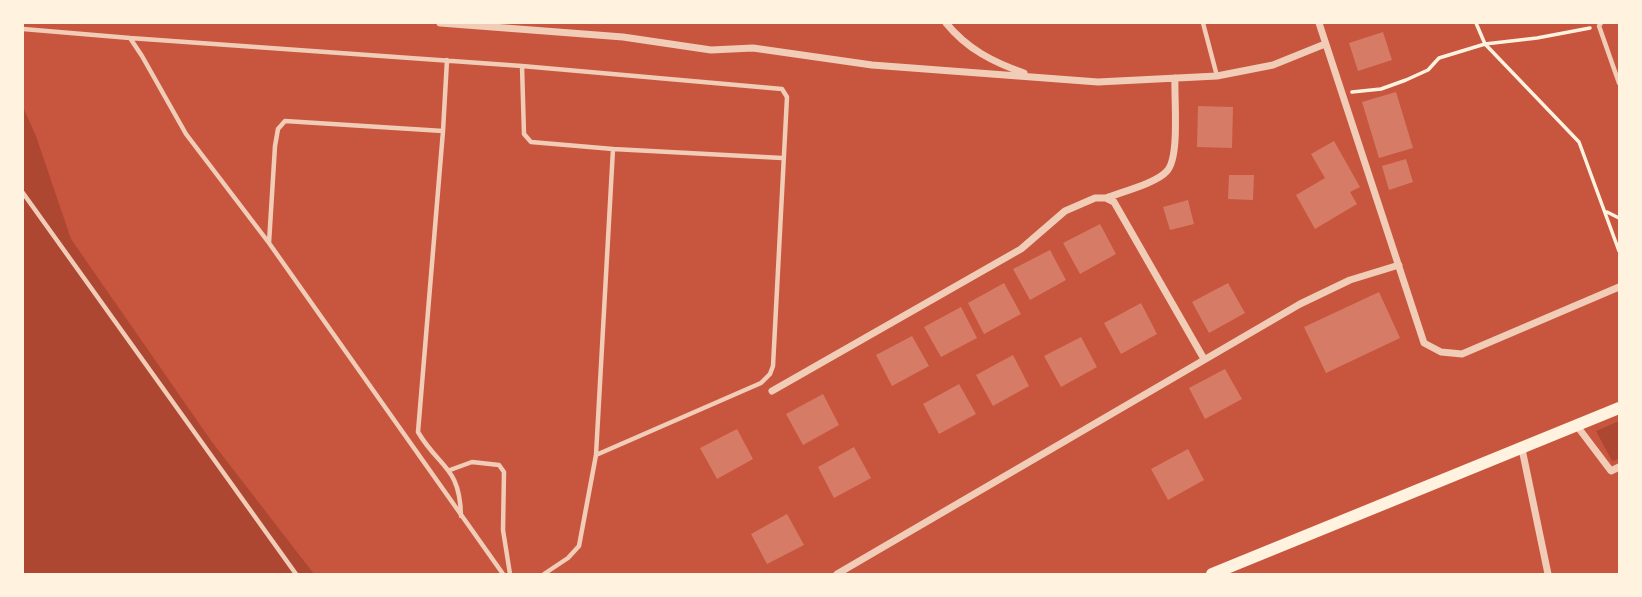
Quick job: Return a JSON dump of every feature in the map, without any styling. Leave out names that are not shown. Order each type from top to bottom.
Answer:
[{"type":"main road","points":[[1212,574],[1619,408]]},
{"type":"street","points":[[440,23],[624,37],[711,50],[753,48],[872,65],[1098,82],[1217,76],[1273,65],[1325,44]]},
{"type":"street","points":[[946,23],[955,34],[991,61],[1033,77]]},
{"type":"street","points":[[1318,23],[1424,343],[1441,352],[1462,354],[1619,287]]},
{"type":"street","points":[[772,391],[1021,249],[1065,211],[1095,198],[1106,198],[1157,178],[1167,171],[1173,156],[1175,78]]},
{"type":"street","points":[[1106,198],[1118,208],[1204,359]]},
{"type":"street","points":[[837,574],[1300,304],[1350,279],[1399,265]]},
{"type":"street","points":[[1577,426],[1611,471],[1619,467]]},
{"type":"street","points":[[1522,449],[1548,574]]},
{"type":"lane","points":[[1203,23],[1217,76]]},
{"type":"lane","points":[[1600,25],[1619,83]]},
{"type":"lane","points":[[23,29],[447,60],[782,89],[787,97],[773,366],[770,374],[761,383],[596,455]]},
{"type":"lane","points":[[130,38],[186,134],[269,243],[503,574]]},
{"type":"lane","points":[[447,60],[418,432],[450,470],[461,494],[461,516]]},
{"type":"lane","points":[[522,66],[524,134],[531,142],[782,158]]},
{"type":"lane","points":[[269,243],[275,146],[278,129],[285,121],[443,131]]},
{"type":"lane","points":[[544,574],[568,558],[579,546],[596,455],[614,149]]},
{"type":"lane","points":[[23,193],[296,574]]},
{"type":"lane","points":[[450,470],[472,462],[499,466],[503,472],[503,530],[510,574]]},
{"type":"path","points":[[1476,23],[1485,44],[1579,142],[1619,251]]},
{"type":"path","points":[[1341,92],[1381,89],[1428,70],[1439,58],[1485,44],[1536,38],[1600,25]]},
{"type":"path","points":[[1605,211],[1619,218]]},
{"type":"shaded area","points":[[23,107],[36,136],[71,239],[212,442],[314,574],[23,574]]},
{"type":"shaded area","points":[[1619,421],[1619,459],[1612,461],[1596,431]]},
{"type":"building","points":[[1383,32],[1392,60],[1358,71],[1349,43]]},
{"type":"building","points":[[1396,92],[1413,148],[1379,158],[1362,102]]},
{"type":"building","points":[[1198,106],[1233,107],[1232,148],[1197,147]]},
{"type":"building","points":[[1334,141],[1360,187],[1350,192],[1357,204],[1315,229],[1296,195],[1325,178],[1311,154]]},
{"type":"building","points":[[1406,159],[1413,182],[1389,190],[1382,166]]},
{"type":"building","points":[[1229,175],[1254,175],[1253,200],[1228,199]]},
{"type":"building","points":[[1188,200],[1194,224],[1170,230],[1163,207]]},
{"type":"building","points":[[1100,224],[1116,254],[1080,274],[1063,243]]},
{"type":"building","points":[[1050,250],[1066,280],[1030,300],[1013,269]]},
{"type":"building","points":[[1004,283],[1021,314],[984,334],[968,303]]},
{"type":"building","points":[[1228,283],[1245,313],[1209,333],[1192,302]]},
{"type":"building","points":[[1379,292],[1400,338],[1326,373],[1304,327]]},
{"type":"building","points":[[1141,303],[1157,334],[1121,354],[1104,323]]},
{"type":"building","points":[[961,307],[977,338],[941,357],[924,327]]},
{"type":"building","points":[[912,336],[929,366],[892,386],[876,355]]},
{"type":"building","points":[[1081,337],[1097,367],[1061,387],[1044,356]]},
{"type":"building","points":[[1013,355],[1029,386],[993,406],[976,375]]},
{"type":"building","points":[[1225,369],[1242,399],[1205,419],[1189,388]]},
{"type":"building","points":[[959,384],[976,414],[939,434],[923,404]]},
{"type":"building","points":[[823,394],[839,425],[803,445],[786,414]]},
{"type":"building","points":[[737,429],[753,459],[717,479],[700,448]]},
{"type":"building","points":[[854,447],[871,478],[834,498],[818,467]]},
{"type":"building","points":[[1188,449],[1204,480],[1168,500],[1151,469]]},
{"type":"building","points":[[787,514],[804,545],[767,564],[751,534]]}]
